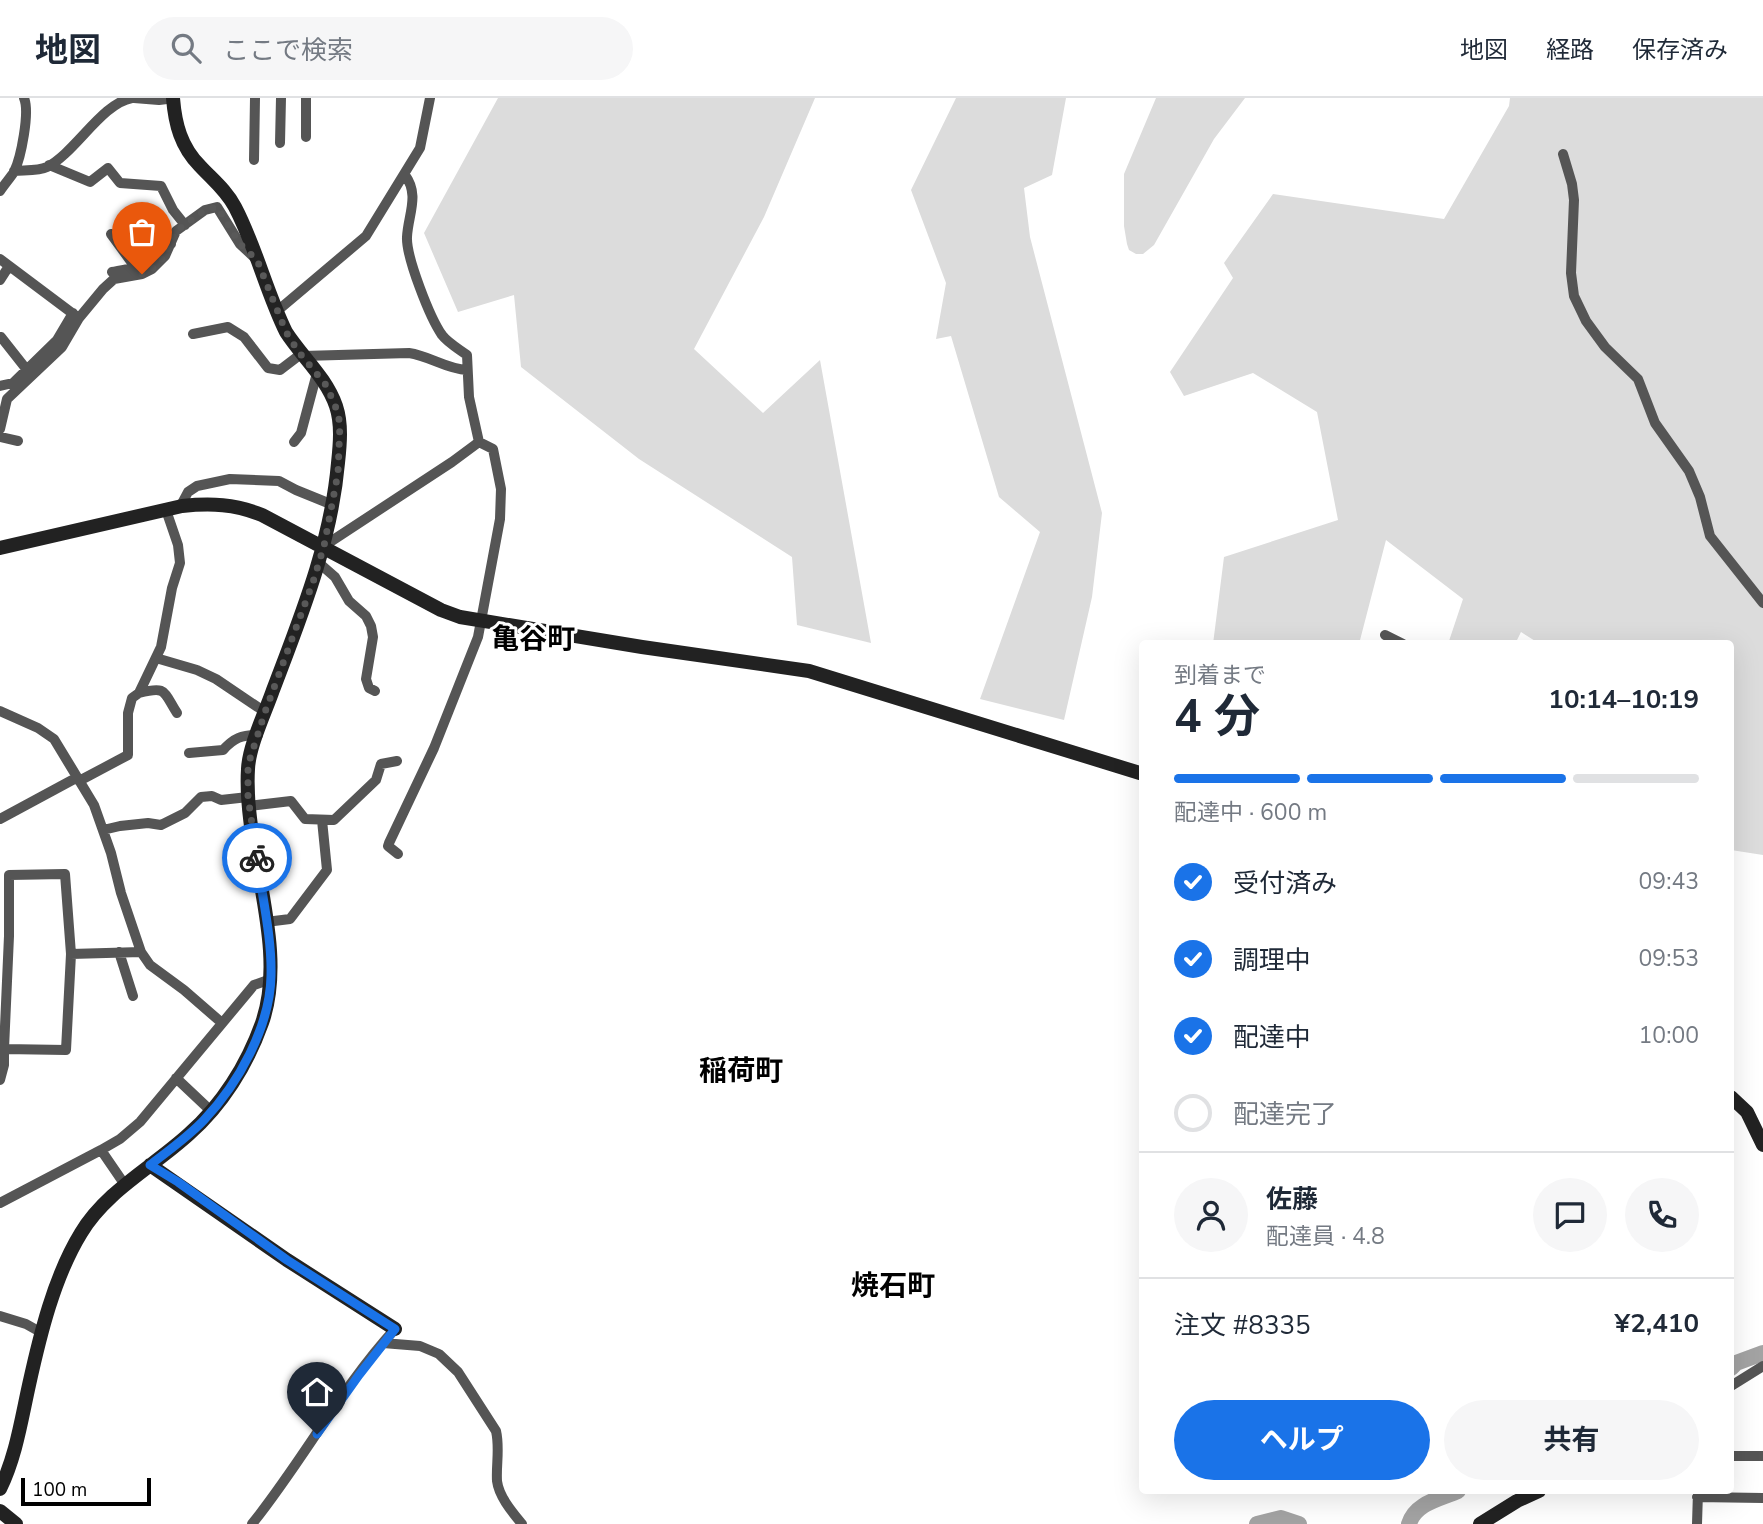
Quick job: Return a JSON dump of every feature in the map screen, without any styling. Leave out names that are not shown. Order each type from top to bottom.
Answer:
[{"type":"street","points":[[0,191],[14,171],[25,123],[24,98]]},
{"type":"street","points":[[0,1489],[43,1333],[57,1288],[79,1235],[103,1205],[187,1136],[211,1111],[242,1067],[262,1021],[271,979],[271,957],[248,802],[248,765],[324,546],[333,505],[340,447],[340,423],[335,405],[276,312],[234,205],[220,184],[190,156],[181,139],[174,99],[133,98],[116,104],[46,168],[14,171]]},
{"type":"street","points":[[254,160],[255,98]]},
{"type":"street","points":[[280,143],[281,98]]},
{"type":"street","points":[[306,98],[306,137]]},
{"type":"street","points":[[276,312],[366,236],[420,148],[430,98]]},
{"type":"street","points":[[1563,155],[1574,200],[1571,273],[1574,296],[1586,321],[1605,347],[1638,379],[1655,423],[1689,471],[1700,496],[1710,536],[1763,603]]},
{"type":"street","points":[[49,165],[79,180],[90,182],[108,168],[120,183],[161,186],[184,225]]},
{"type":"street","points":[[405,175],[413,185],[407,237],[409,256],[435,325],[444,338],[467,355],[469,397],[479,442]]},
{"type":"street","points":[[0,386],[13,383],[27,370],[57,340],[76,315],[114,279],[142,274],[152,269],[165,256],[176,231],[205,210],[217,207],[240,244],[257,260]]},
{"type":"street","points":[[139,219],[139,225],[157,251]]},
{"type":"street","points":[[111,234],[135,267]]},
{"type":"street","points":[[112,272],[135,267],[164,245],[171,244]]},
{"type":"street","points":[[0,259],[76,315]]},
{"type":"street","points":[[0,280],[9,266]]},
{"type":"street","points":[[0,429],[7,400],[62,347],[76,315]]},
{"type":"street","points":[[193,334],[228,327],[244,338],[268,368],[281,370],[302,355],[409,353],[419,354],[453,370],[467,370]]},
{"type":"street","points":[[1,338],[27,370]]},
{"type":"street","points":[[294,442],[301,433],[317,373]]},
{"type":"street","points":[[0,437],[18,440]]},
{"type":"street","points":[[324,546],[479,442]]},
{"type":"street","points":[[398,854],[388,846],[389,843],[439,737],[482,622],[500,519],[501,489],[493,449],[479,442]]},
{"type":"street","points":[[173,508],[188,492],[198,486],[230,480],[279,481],[333,505]]},
{"type":"street","points":[[0,548],[173,508],[214,504],[245,508],[324,546],[441,610],[482,622],[809,671],[1139,773]]},
{"type":"street","points":[[139,693],[163,641],[172,588],[180,563],[173,508]]},
{"type":"street","points":[[319,563],[335,577],[349,601],[366,616],[371,626],[373,637],[366,679],[369,688],[375,691]]},
{"type":"street","points":[[1385,635],[1395,640]]},
{"type":"street","points":[[156,658],[197,670],[216,679],[265,712]]},
{"type":"street","points":[[0,819],[128,755],[128,713],[132,698],[139,693],[158,689],[163,691],[177,713]]},
{"type":"street","points":[[0,711],[37,728],[54,740],[94,805],[141,952],[150,965],[222,1023]]},
{"type":"street","points":[[189,753],[223,750],[233,739],[240,736],[258,735]]},
{"type":"street","points":[[103,830],[134,824],[161,825],[185,813],[201,797],[212,796],[221,800],[248,802],[291,801],[305,819],[334,820],[376,780],[381,764],[397,761]]},
{"type":"street","points":[[266,922],[290,919],[327,870],[322,821]]},
{"type":"street","points":[[0,1080],[9,875],[65,874],[71,954],[66,1050],[3,1054]]},
{"type":"street","points":[[120,952],[133,996]]},
{"type":"street","points":[[71,954],[141,952]]},
{"type":"street","points":[[0,1203],[120,1139],[139,1122],[254,985],[271,979]]},
{"type":"street","points":[[176,1078],[211,1111]]},
{"type":"street","points":[[1734,1100],[1747,1112],[1763,1145]]},
{"type":"street","points":[[101,1150],[125,1185]]},
{"type":"street","points":[[150,1165],[287,1260],[395,1329],[252,1524]]},
{"type":"street","points":[[0,1316],[26,1324],[43,1333]]},
{"type":"street","points":[[383,1343],[429,1348],[458,1371],[496,1432],[497,1484],[522,1524]]},
{"type":"street","points":[[1734,1384],[1763,1366]]},
{"type":"street","points":[[1734,1456],[1763,1456]]},
{"type":"street","points":[[1480,1524],[1532,1494]]},
{"type":"street","points":[[1698,1524],[1698,1494],[1763,1498]]},
{"type":"street","points":[[0,1511],[16,1524]]},
{"type":"shaded area","points":[[498,98],[815,98],[764,217],[694,349],[763,413],[820,360],[871,643],[797,625],[792,557],[639,459],[521,367],[514,295],[458,312],[424,233]]},
{"type":"shaded area","points":[[956,98],[1066,98],[1052,175],[1024,188],[1030,237],[1102,513],[1092,597],[1064,720],[980,699],[1040,532],[999,497],[951,336],[936,339],[946,283],[911,190]]},
{"type":"shaded area","points":[[1156,98],[1245,98],[1214,139],[1154,245],[1143,254],[1136,254],[1129,250],[1124,226],[1124,174]]},
{"type":"shaded area","points":[[1510,98],[1763,98],[1763,855],[1734,850],[1734,640],[1534,640],[1521,632],[1517,640],[1449,640],[1463,599],[1386,540],[1360,640],[1214,640],[1224,557],[1338,520],[1317,412],[1253,373],[1184,396],[1170,372],[1233,278],[1224,263],[1273,194],[1444,219],[1509,106]]},
{"type":"waterway","points":[[1734,1365],[1763,1353]]},
{"type":"waterway","points":[[1409,1524],[1422,1506],[1450,1494]]},
{"type":"waterway","points":[[1257,1524],[1281,1518],[1299,1524]]},
{"type":"way so far","points":[[142,274],[152,269],[165,256],[176,231],[205,210],[217,207],[240,244],[257,260],[286,332],[326,385],[340,423],[338,473],[324,546],[248,765],[248,797],[257,858]]},
{"type":"district","name":"亀谷町","points":[[533,639]]},
{"type":"district","name":"稲荷町","points":[[741,1071]]},
{"type":"district","name":"焼石町","points":[[893,1286]]},
{"type":"route","points":[[257,858],[271,957],[269,996],[262,1021],[242,1067],[222,1099],[187,1136],[150,1165],[287,1260],[395,1329],[317,1434]]}]
